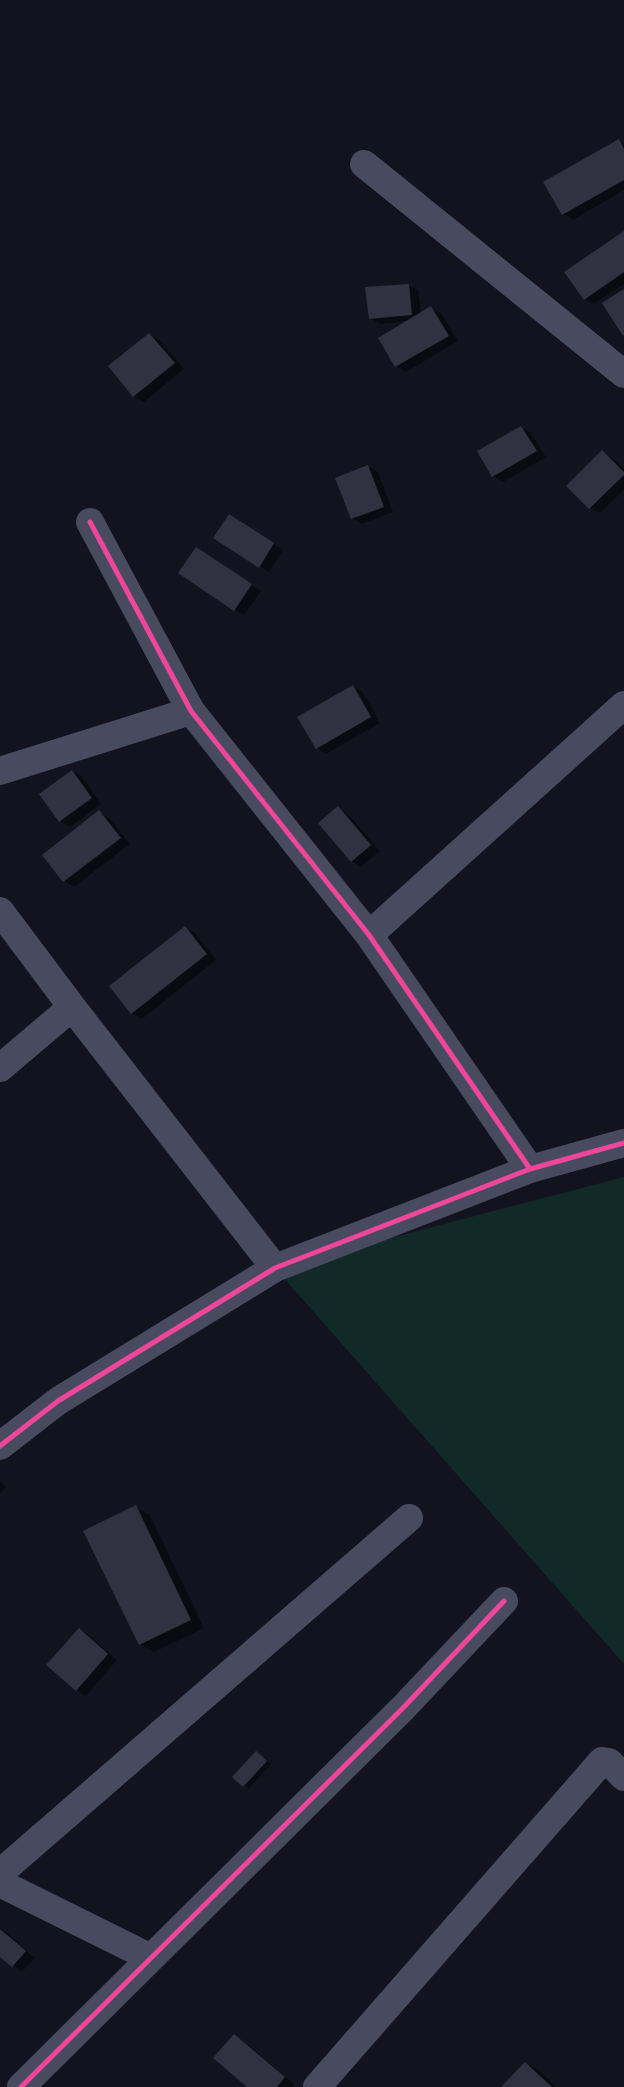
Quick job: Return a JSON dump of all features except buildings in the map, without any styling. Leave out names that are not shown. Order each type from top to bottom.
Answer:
[{"type":"street","points":[[364,164],[624,374]]},
{"type":"street","points":[[90,522],[192,711],[368,935],[530,1169]]},
{"type":"street","points":[[368,935],[623,708]]},
{"type":"street","points":[[0,771],[192,711]]},
{"type":"street","points":[[0,911],[72,1007],[275,1268]]},
{"type":"street","points":[[0,1068],[72,1007]]},
{"type":"street","points":[[0,1446],[58,1401],[275,1268],[530,1169],[624,1143]]},
{"type":"street","points":[[0,1873],[409,1518]]},
{"type":"street","points":[[21,2087],[402,1708],[504,1601]]},
{"type":"street","points":[[317,2087],[602,1760],[609,1762],[624,1777]]},
{"type":"street","points":[[0,1883],[151,1958]]},
{"type":"green space","points":[[624,1177],[624,1664],[275,1268]]},
{"type":"cycle path","points":[[90,522],[191,711],[369,935],[530,1169]]},
{"type":"cycle path","points":[[0,1446],[58,1401],[275,1268],[530,1169],[624,1143]]},
{"type":"cycle path","points":[[21,2087],[403,1708],[504,1601]]}]
